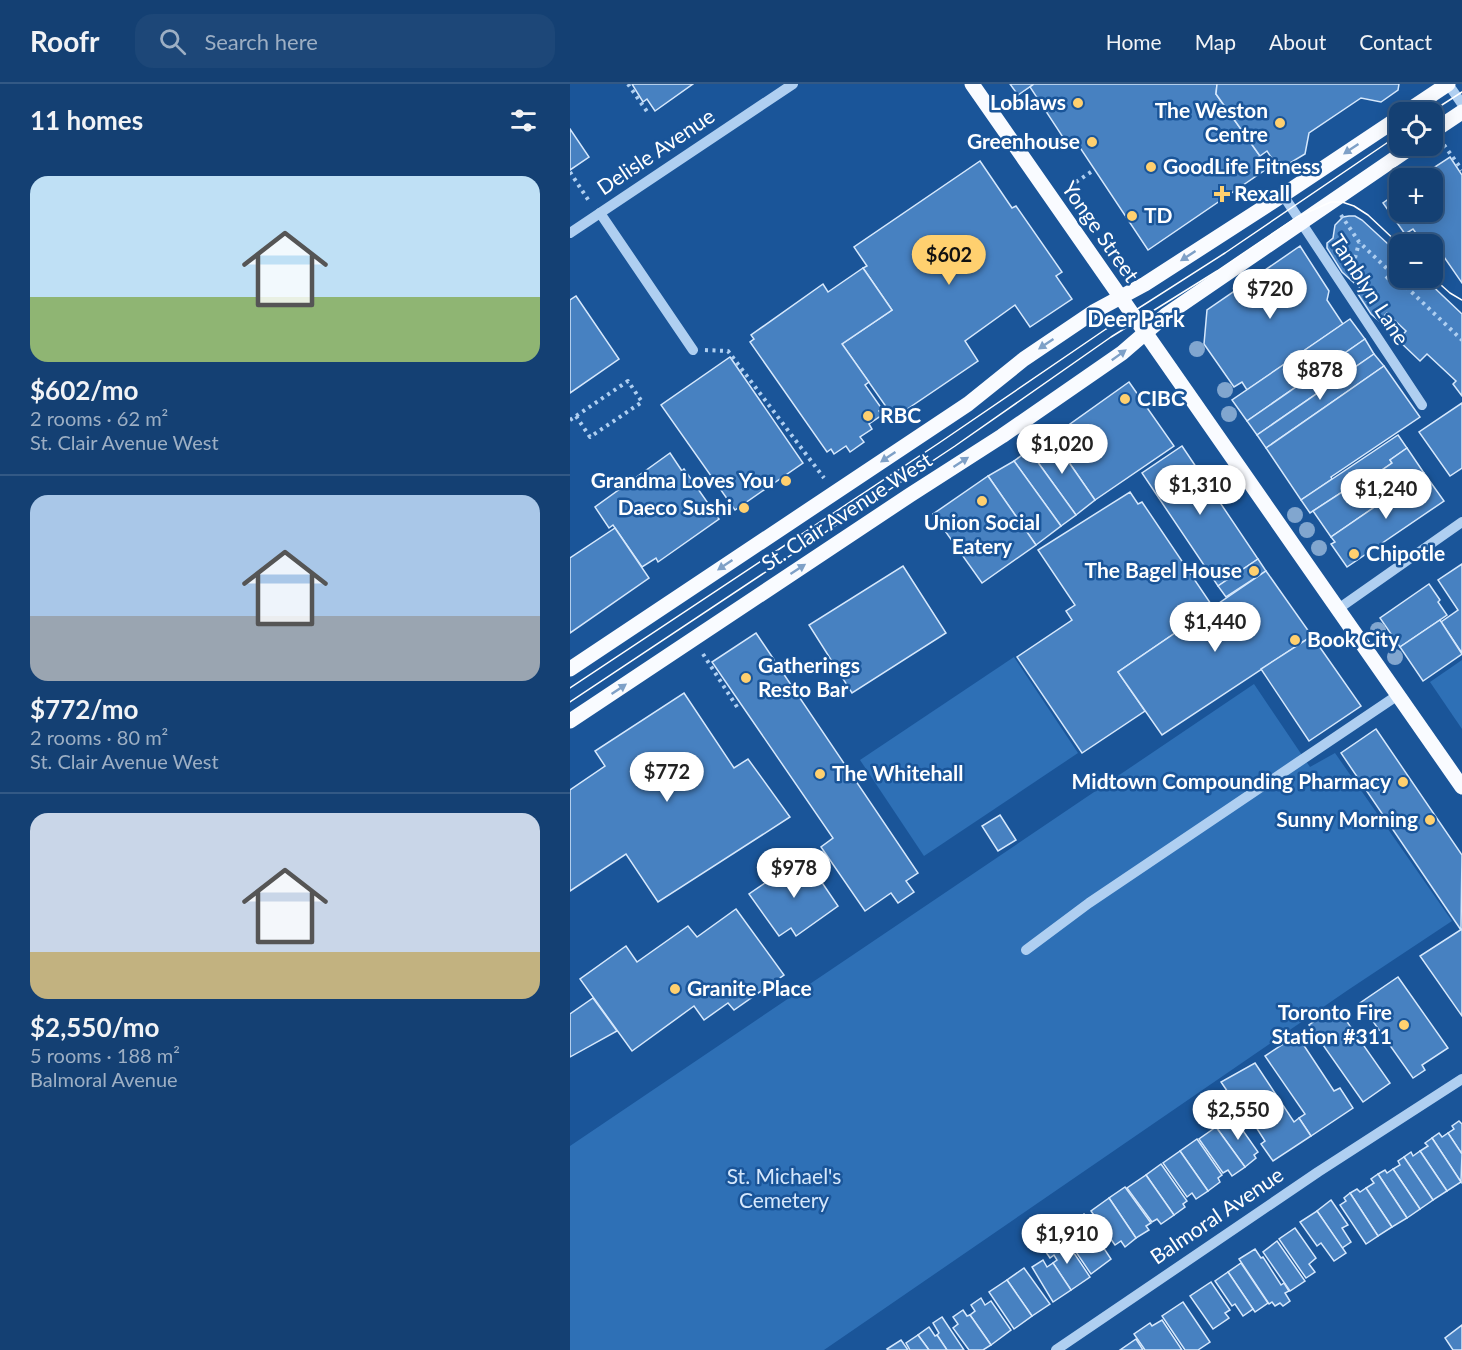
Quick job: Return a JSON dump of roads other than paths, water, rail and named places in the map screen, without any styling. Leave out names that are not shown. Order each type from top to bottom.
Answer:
[{"type":"main road","name":"Yonge Street","points":[[972,84],[1462,788]]},
{"type":"main road","points":[[1421,102],[1448,84]]},
{"type":"main road","points":[[1443,125],[1462,112]]},
{"type":"main road","name":"St. Clair Avenue West","points":[[570,669],[968,404],[1033,353],[1095,311],[1120,298],[1283,195],[1389,124]]},
{"type":"main road","name":"St. Clair Avenue West","points":[[570,721],[909,495],[1002,436],[1122,353],[1166,315],[1398,156]]},
{"type":"street","name":"Delisle Avenue","points":[[570,233],[793,84]]},
{"type":"street","points":[[1448,84],[1462,104]]},
{"type":"street","name":"Tamblyn Lane","points":[[1283,195],[1422,405]]},
{"type":"street","points":[[600,213],[693,350]]},
{"type":"street","points":[[1338,609],[1462,522]]},
{"type":"street","points":[[1026,950],[1089,903],[1398,695]]},
{"type":"street","name":"Balmoral Avenue","points":[[1056,1350],[1318,1172],[1462,1079]]},
{"type":"tram line","points":[[1443,104],[1462,92]]},
{"type":"tram line","points":[[570,688],[1389,141]]},
{"type":"tram line","points":[[570,702],[955,446],[1111,337],[1217,271],[1297,217],[1331,202],[1342,202],[1368,215],[1389,235]]},
{"type":"tram line","points":[[1443,287],[1462,300]]},
{"type":"place","name":"Loblaws","points":[[1078,103]]},
{"type":"place","name":"The Weston Centre","points":[[1280,123]]},
{"type":"place","name":"Greenhouse","points":[[1092,142]]},
{"type":"place","name":"GoodLife Fitness","points":[[1151,167]]},
{"type":"place","name":"Rexall","points":[[1222,194]]},
{"type":"place","name":"TD","points":[[1132,216]]},
{"type":"place","name":"CIBC","points":[[1125,399]]},
{"type":"place","name":"RBC","points":[[868,416]]},
{"type":"place","name":"Grandma Loves You","points":[[786,481]]},
{"type":"place","name":"Union Social Eatery","points":[[982,501]]},
{"type":"place","name":"Daeco Sushi","points":[[744,508]]},
{"type":"place","name":"Chipotle","points":[[1354,554]]},
{"type":"place","name":"The Bagel House","points":[[1254,571]]},
{"type":"place","name":"Book City","points":[[1295,640]]},
{"type":"place","name":"Gatherings Resto Bar","points":[[746,678]]},
{"type":"place","name":"The Whitehall","points":[[820,774]]},
{"type":"place","name":"Midtown Compounding Pharmacy","points":[[1403,782]]},
{"type":"place","name":"Sunny Morning","points":[[1430,820]]},
{"type":"place","name":"Granite Place","points":[[675,989]]},
{"type":"place","name":"Toronto Fire Station #311","points":[[1404,1025]]},
{"type":"district","name":"Deer Park","points":[[1136,319]]},
{"type":"park label","name":"St. Michael's Cemetery","points":[[784,1189]]}]
